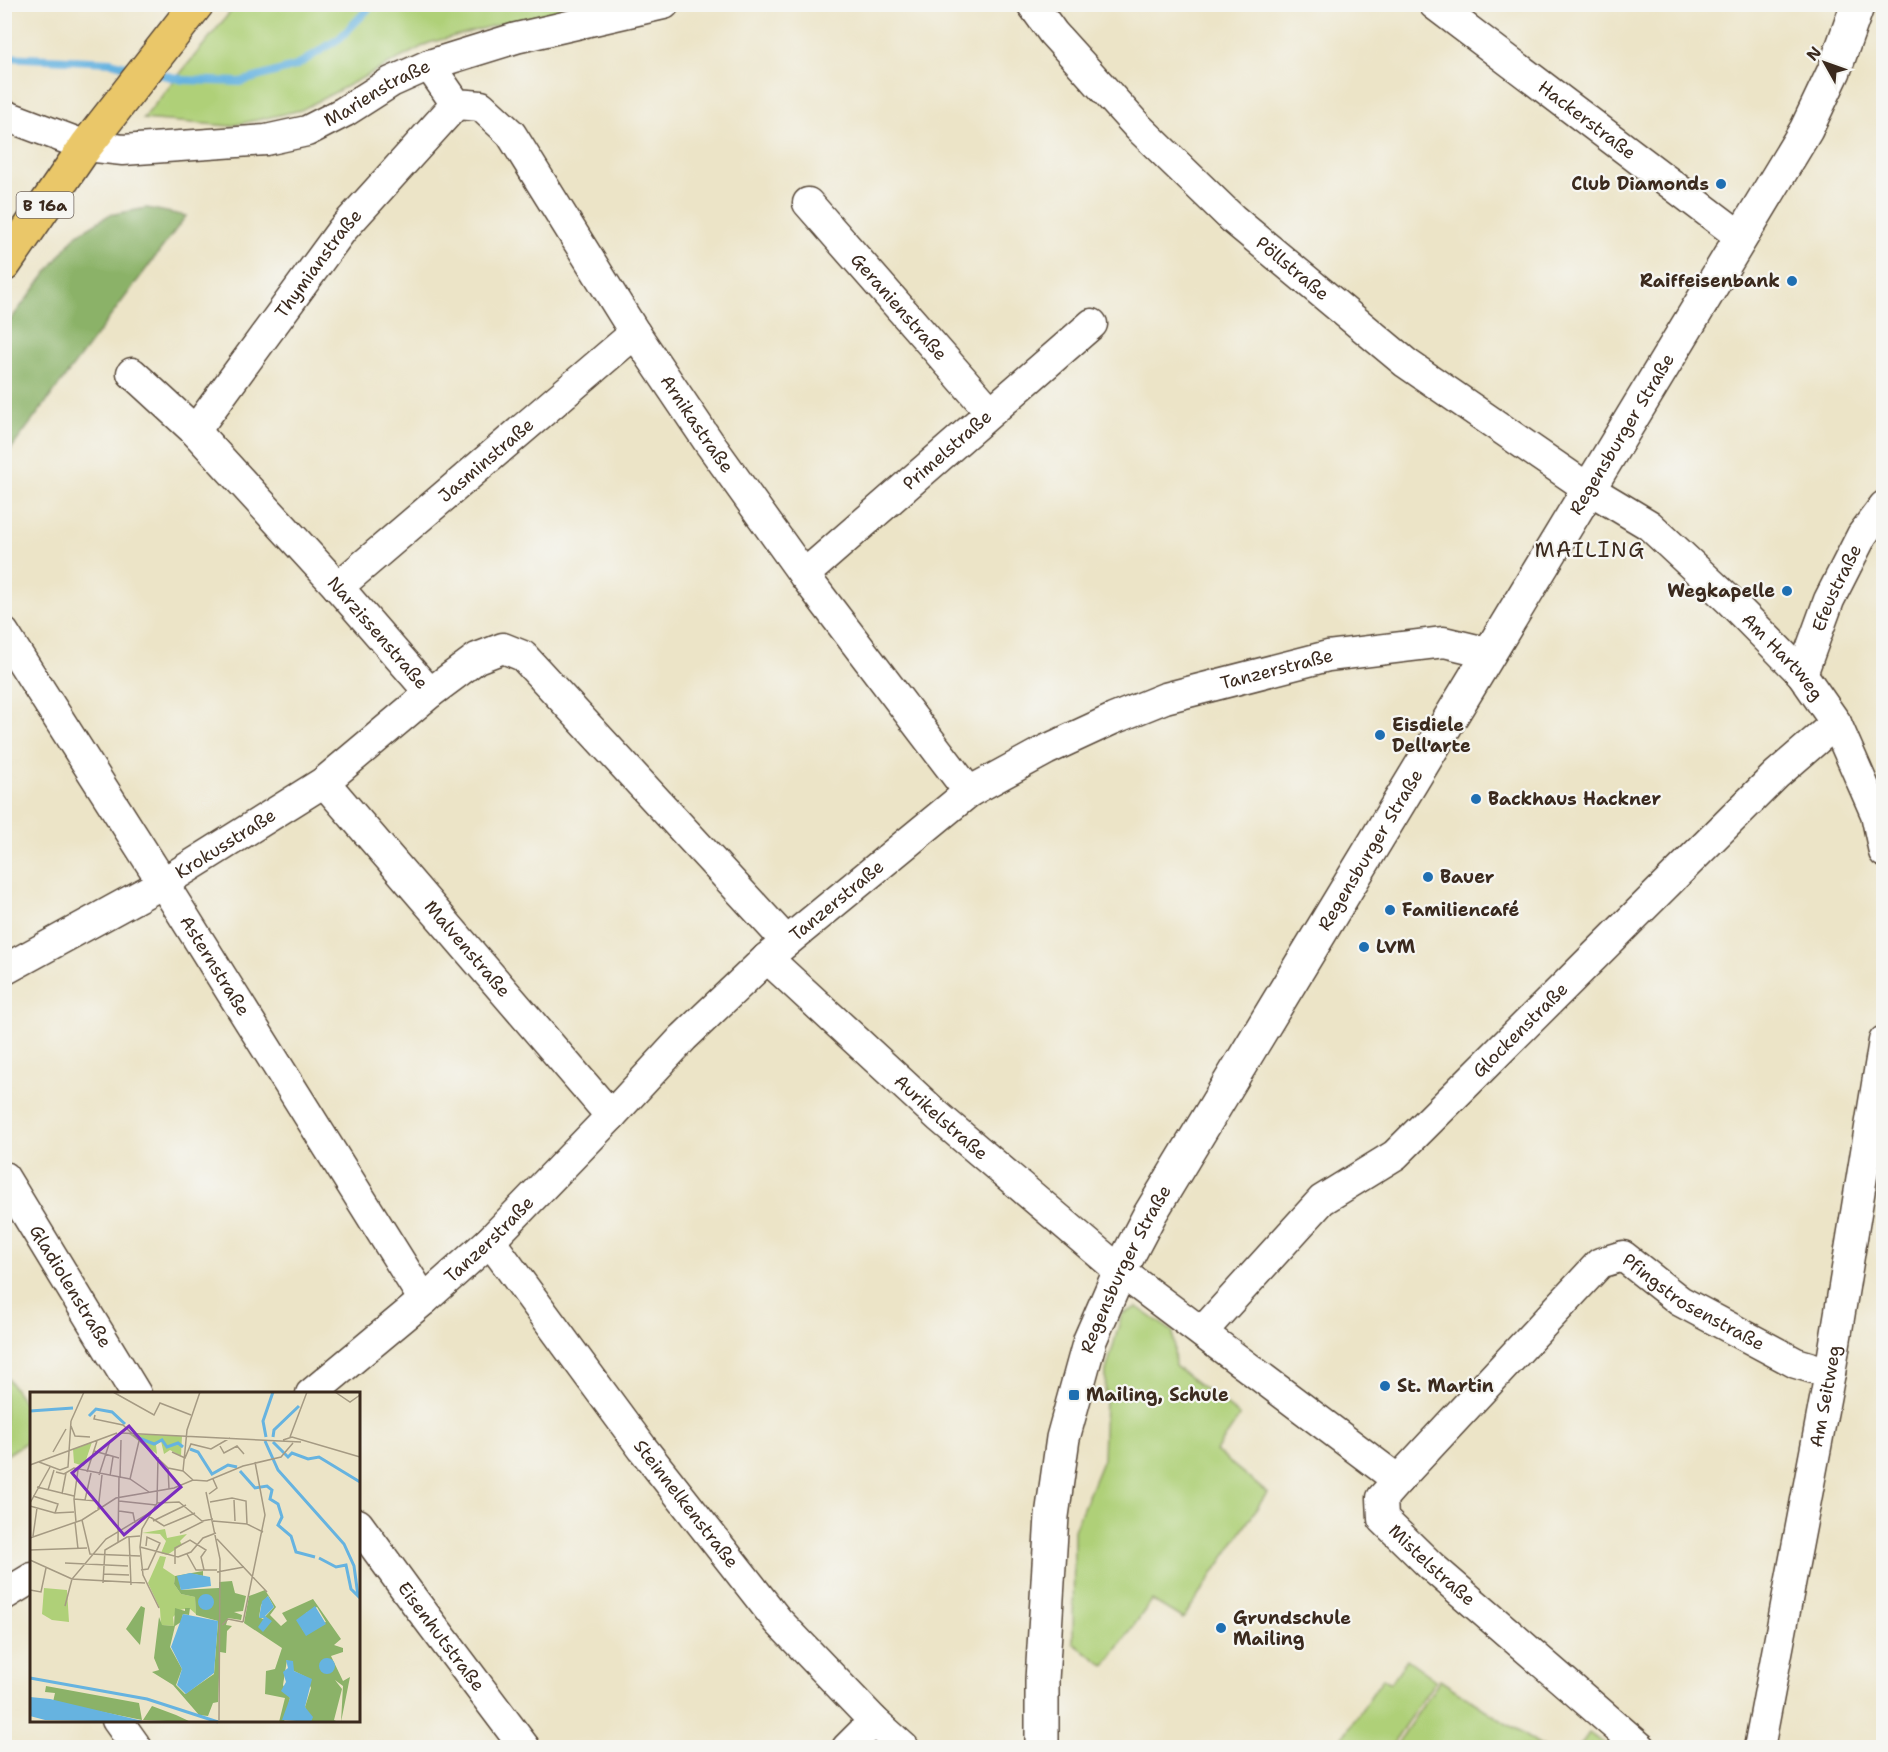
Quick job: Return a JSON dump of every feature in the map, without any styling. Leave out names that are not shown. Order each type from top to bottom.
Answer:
[{"type":"main road","name":"B 16a","points":[[4,265],[86,146],[197,4]]},
{"type":"street","name":"Marienstraße","points":[[4,115],[86,146],[123,150],[266,140],[307,131],[344,112],[391,82],[429,65],[516,38],[664,4]]},
{"type":"street","name":"Pöllstraße","points":[[1032,4],[1053,33],[1138,127],[1233,219],[1406,363],[1589,489]]},
{"type":"street","name":"Hackerstraße","points":[[1434,4],[1741,237]]},
{"type":"street","name":"Regensburger Straße","points":[[1042,1748],[1042,1680],[1052,1516],[1063,1438],[1090,1340],[1120,1271],[1150,1214],[1806,130],[1834,71],[1858,4]]},
{"type":"street","points":[[429,65],[456,104]]},
{"type":"street","name":"Arnikastraße","points":[[456,104],[481,106],[511,134],[635,333],[710,444],[804,575],[969,792]]},
{"type":"street","name":"Thymianstraße","points":[[195,431],[342,230],[456,104]]},
{"type":"street","name":"Geranienstraße","points":[[808,203],[990,411]]},
{"type":"street","name":"Primelstraße","points":[[804,575],[1092,324]]},
{"type":"street","name":"Jasminstraße","points":[[338,587],[635,333]]},
{"type":"street","name":"Narzissenstraße","points":[[132,373],[195,431],[338,587],[430,693],[477,658],[503,648],[523,656],[776,949]]},
{"type":"street","name":"Am Hartweg","points":[[1589,489],[1649,525],[1729,600],[1802,674],[1836,723],[1876,814],[1884,852]]},
{"type":"street","name":"Efeustraße","points":[[1802,674],[1829,600],[1862,535],[1884,506]]},
{"type":"street","name":"Asternstraße","points":[[4,633],[164,883],[424,1300]]},
{"type":"street","name":"Tanzerstraße","points":[[313,1392],[424,1300],[490,1241],[683,1038],[776,949],[969,792],[1046,750],[1113,718],[1176,696],[1328,656],[1444,642],[1490,653]]},
{"type":"street","name":"Krokusstraße","points":[[4,970],[164,883],[324,782],[430,693]]},
{"type":"street","name":"Glockenstraße","points":[[1202,1332],[1322,1200],[1395,1155],[1776,775],[1836,723]]},
{"type":"street","name":"Malvenstraße","points":[[324,782],[611,1116]]},
{"type":"street","name":"Aurikelstraße","points":[[776,949],[939,1117],[1120,1271]]},
{"type":"street","name":"Am Seitweg","points":[[1759,1748],[1830,1373],[1883,1043]]},
{"type":"street","name":"Gladiolenstraße","points":[[4,1177],[135,1392]]},
{"type":"street","name":"Steinnelkenstraße","points":[[490,1241],[643,1449],[778,1620],[874,1721],[904,1748]]},
{"type":"street","name":"Pfingstrosenstraße","points":[[1398,1480],[1600,1263],[1623,1256],[1680,1301],[1796,1362],[1830,1373]]},
{"type":"street","points":[[1120,1271],[1398,1480]]},
{"type":"street","name":"Mistelstraße","points":[[1398,1480],[1382,1498],[1383,1520],[1431,1566],[1641,1748]]},
{"type":"street","name":"Eisenhutstraße","points":[[360,1527],[525,1748]]},
{"type":"street","points":[[847,1748],[874,1721]]},
{"type":"street","points":[[118,1722],[137,1748]]},
{"type":"green space","points":[[236,5],[591,5],[492,26],[429,43],[301,110],[230,126],[143,119]]},
{"type":"green space","points":[[147,208],[186,216],[5,457],[5,327],[76,235],[109,215]]},
{"type":"green space","points":[[1137,1307],[1173,1332],[1175,1366],[1240,1416],[1216,1451],[1267,1493],[1183,1619],[1152,1600],[1105,1666],[1073,1643],[1074,1530],[1103,1459],[1106,1371],[1122,1314]]},
{"type":"green space","points":[[4,1373],[30,1412],[30,1440],[5,1456]]},
{"type":"green space","points":[[1407,1659],[1436,1680],[1390,1747],[1336,1747],[1383,1678],[1391,1683]]},
{"type":"green space","points":[[1440,1680],[1542,1747],[1395,1747]]},
{"type":"green space","points":[[1589,1733],[1605,1744],[1602,1747],[1579,1747]]},
{"type":"waterway","points":[[155,73],[184,80],[240,82],[296,66],[340,38],[373,4]]},
{"type":"waterway","points":[[4,57],[111,62],[137,69]]},
{"type":"place","name":"Club Diamonds","points":[[1721,184]]},
{"type":"place","name":"Raiffeisenbank","points":[[1792,281]]},
{"type":"place","name":"Wegkapelle","points":[[1787,591]]},
{"type":"place","name":"Eisdiele Dell'arte","points":[[1380,735]]},
{"type":"place","name":"Backhaus Hackner","points":[[1476,799]]},
{"type":"place","name":"Bauer","points":[[1428,877]]},
{"type":"place","name":"Familiencafé","points":[[1390,910]]},
{"type":"place","name":"LVM","points":[[1364,947]]},
{"type":"place","name":"St. Martin","points":[[1385,1386]]},
{"type":"place","name":"Mailing, Schule","points":[[1074,1395]]},
{"type":"place","name":"Grundschule Mailing","points":[[1221,1628]]},
{"type":"district","name":"MAILING","points":[[1590,550]]}]
